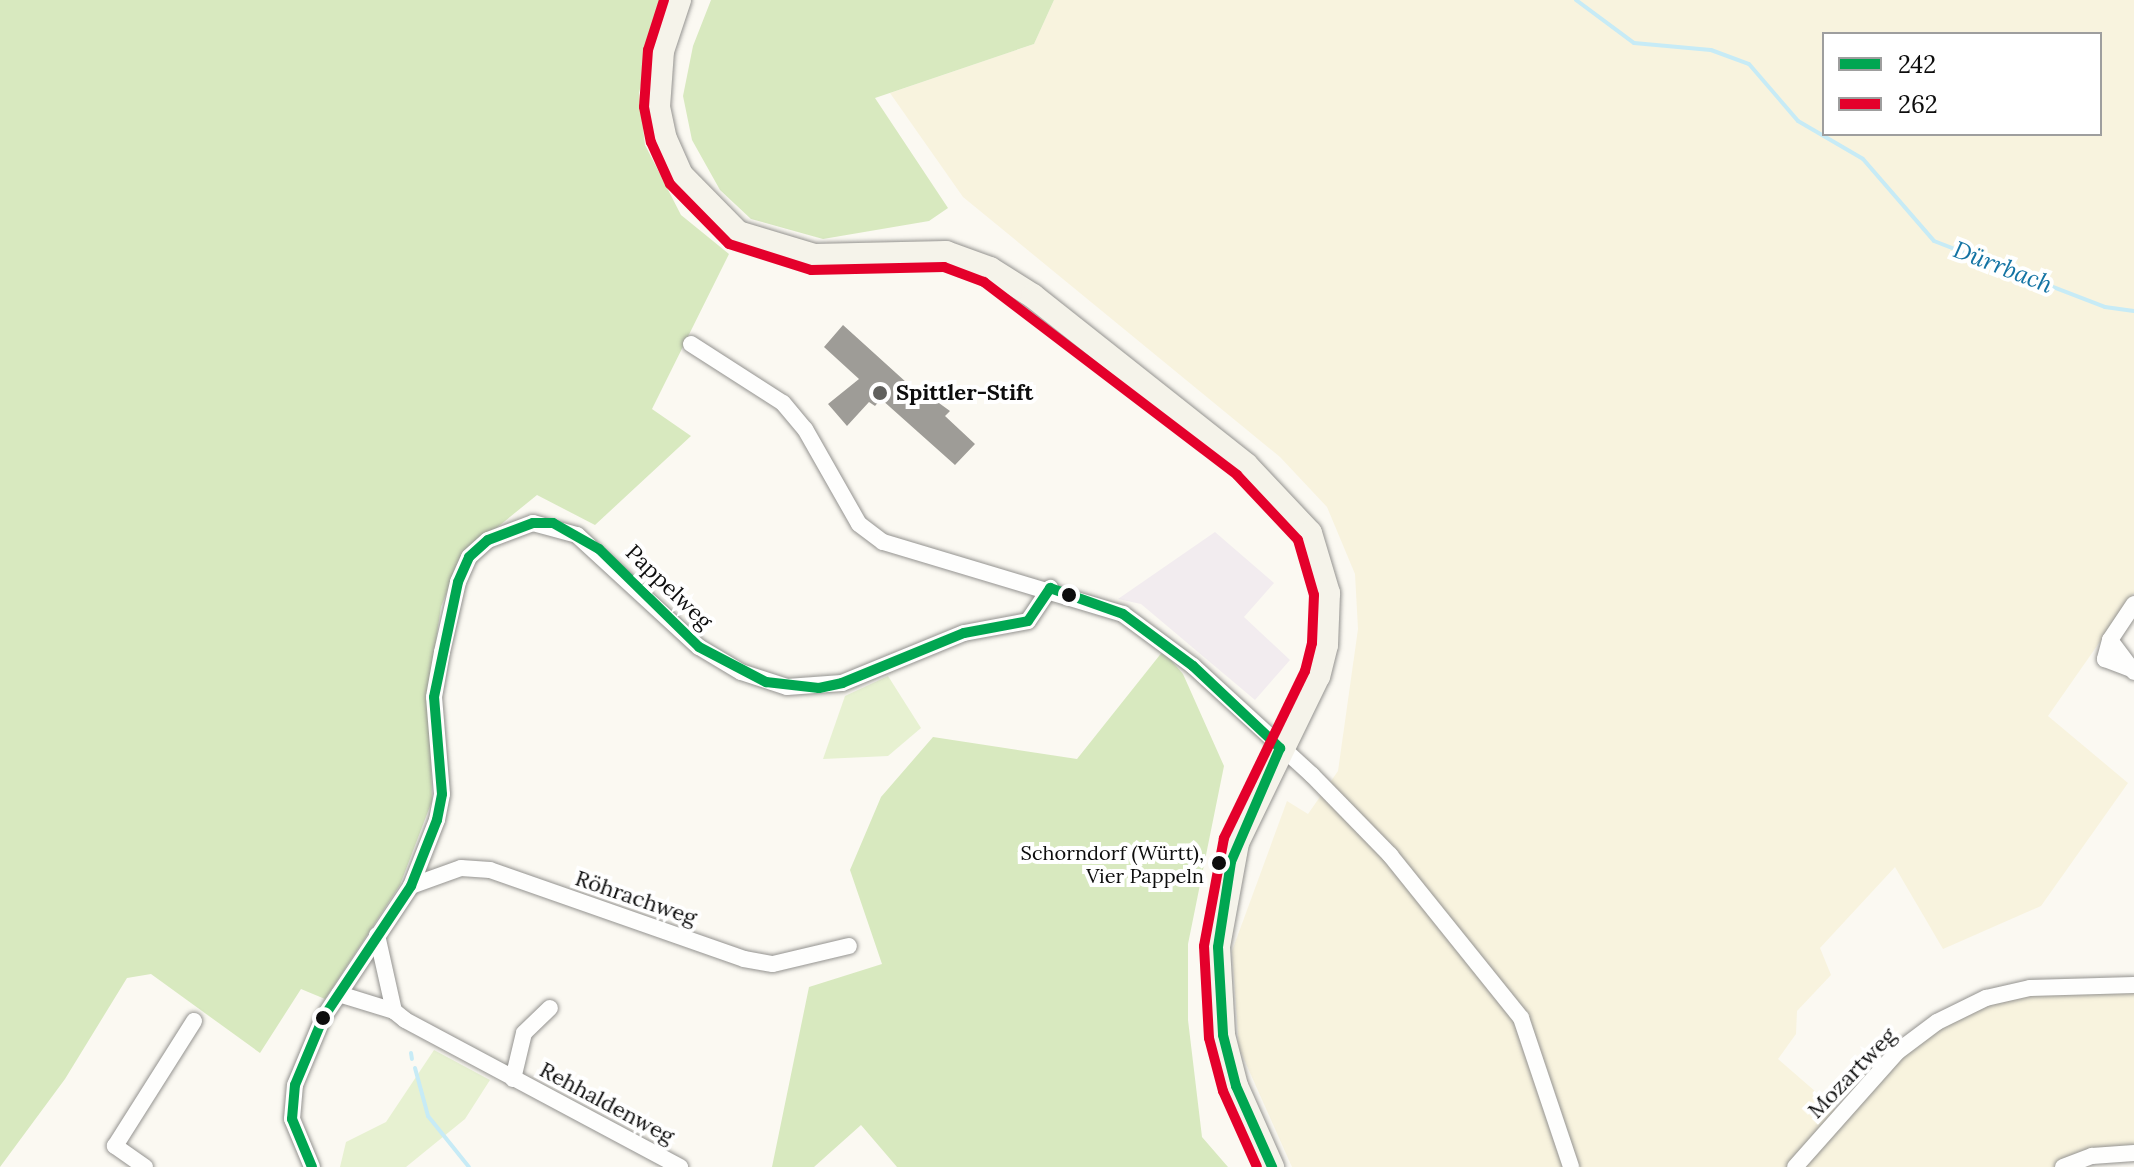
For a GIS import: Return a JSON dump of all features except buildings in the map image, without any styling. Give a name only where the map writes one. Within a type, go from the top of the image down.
[{"type":"main road","points":[[679,0],[662,51],[658,107],[665,139],[696,195],[738,233],[814,256],[946,253],[990,269],[1033,296],[1277,491],[1310,533],[1329,617],[1318,676],[1280,748],[1231,862],[1218,947],[1229,1061],[1272,1167]]},
{"type":"street","points":[[691,344],[783,403],[805,429],[859,524],[883,542],[1050,588],[1123,614],[1193,666],[1390,855],[1509,1000],[1521,1018],[1571,1167]]},
{"type":"street","name":"Pappelweg","points":[[312,1167],[292,1119],[295,1085],[339,994],[411,886],[442,794],[434,697],[458,582],[469,557],[510,528],[553,523],[577,535],[699,647],[741,672],[787,687],[842,683],[964,633],[1028,621],[1050,588]]},
{"type":"street","points":[[2132,670],[2110,640],[2134,604]]},
{"type":"street","name":"Röhrachweg","points":[[411,886],[461,868],[490,870],[744,959],[773,964],[849,946]]},
{"type":"street","points":[[377,935],[394,1011]]},
{"type":"street","name":"Mozartweg","points":[[1795,1167],[1897,1052],[1937,1022],[1986,998],[2030,988],[2134,985]]},
{"type":"street","name":"Rehhaldenweg","points":[[339,994],[394,1011],[513,1079],[680,1167]]},
{"type":"street","name":"Rehhaldenweg","points":[[513,1079],[524,1033],[550,1008]]},
{"type":"street","points":[[145,1167],[115,1146],[194,1021]]},
{"type":"street","points":[[2063,1167],[2092,1156],[2134,1153]]},
{"type":"shaded area","points":[[1054,0],[2134,0],[2134,593],[2048,716],[2128,783],[2041,906],[1943,949],[1895,867],[1820,948],[1831,975],[1797,1011],[1796,1034],[1778,1059],[1839,1112],[1789,1167],[1292,1167],[1239,1048],[1232,951],[1287,801],[1308,814],[1338,771],[1358,629],[1355,574],[1327,507],[1280,457],[963,197],[890,93],[1034,44]]},
{"type":"shaded area","points":[[1215,532],[1274,583],[1244,617],[1290,660],[1255,700],[1141,604],[1118,599]]},
{"type":"shaded area","points":[[2134,985],[2134,1153],[2063,1167],[1795,1167],[1897,1052],[1986,998]]},
{"type":"green space","points":[[0,0],[662,0],[639,93],[645,145],[681,215],[729,254],[652,409],[691,436],[595,525],[537,495],[473,547],[454,574],[441,607],[429,687],[432,801],[400,885],[325,999],[301,989],[260,1053],[151,974],[127,978],[65,1079],[0,1167]]},
{"type":"green space","points":[[711,0],[1054,0],[1034,44],[875,98],[948,208],[929,221],[823,239],[751,219],[720,190],[692,140],[683,96],[693,46]]},
{"type":"green space","points":[[1163,651],[1183,674],[1224,766],[1188,944],[1188,1020],[1202,1137],[1228,1167],[897,1167],[861,1125],[814,1167],[772,1167],[809,987],[882,964],[850,870],[881,797],[933,737],[1077,759]]},
{"type":"green space","points":[[888,676],[921,728],[888,756],[823,759],[845,696]]},
{"type":"green space","points":[[434,1050],[490,1080],[465,1119],[406,1167],[340,1167],[346,1142],[386,1122]]},
{"type":"waterway","name":"Dürrbach","points":[[1576,0],[1634,43],[1711,50],[1749,64],[1798,121],[1822,135]]},
{"type":"waterway","name":"Dürrbach","points":[[1824,136],[1863,159],[1934,241],[2105,307],[2134,311]]},
{"type":"waterway","points":[[411,1053],[412,1059]]},
{"type":"waterway","points":[[415,1068],[428,1116],[469,1167]]},
{"type":"transit line","name":"262","points":[[664,0],[648,50],[644,107],[651,142],[670,184],[729,244],[811,270],[944,267],[984,282],[1237,475],[1298,540],[1314,595],[1312,643],[1305,671],[1224,838],[1204,946],[1209,1038],[1223,1091],[1257,1167]]},
{"type":"transit line","name":"242","points":[[312,1167],[292,1119],[295,1085],[323,1018],[411,886],[437,820],[442,794],[434,697],[458,582],[469,557],[488,540],[533,523],[553,523],[599,549],[699,647],[766,682],[819,688],[842,683],[964,633],[1028,621],[1050,588],[1123,614],[1193,666],[1280,748],[1231,862],[1218,947],[1223,1035],[1236,1086],[1272,1167]]},
{"type":"place","name":"Spittler-Stift","points":[[880,393]]},
{"type":"place","name":"Schorndorf (Württ), Vier Pappeln","points":[[1219,863]]}]
